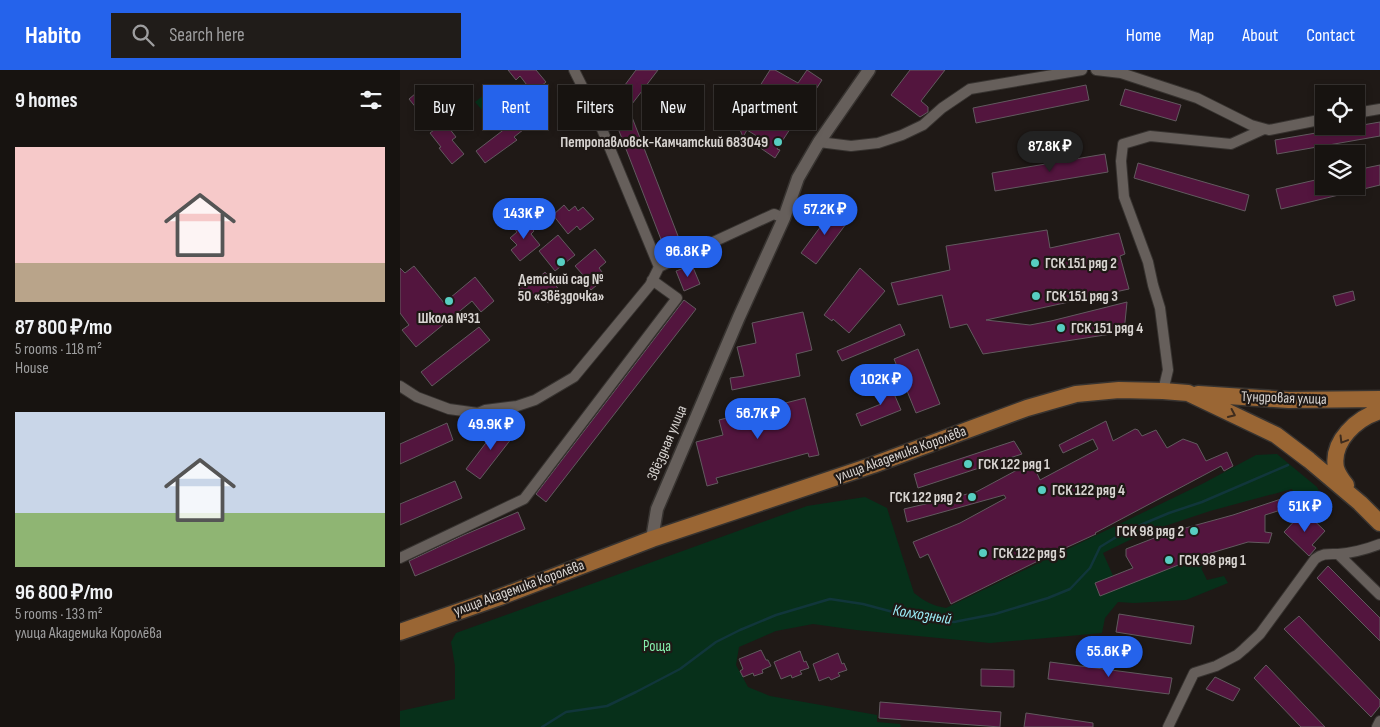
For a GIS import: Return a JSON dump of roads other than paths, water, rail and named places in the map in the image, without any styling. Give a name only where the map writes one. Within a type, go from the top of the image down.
[{"type":"main road","name":"улица Академика Королёва","points":[[400,632],[500,597],[652,539],[873,465],[1027,408],[1076,394],[1119,390],[1188,393],[1276,435],[1360,503],[1380,523]]},
{"type":"main road","name":"Тундровая улица","points":[[1188,393],[1289,400],[1380,399]]},
{"type":"main road","points":[[1360,503],[1339,476],[1336,469],[1336,456],[1341,441],[1353,426],[1380,411]]},
{"type":"street","points":[[574,70],[594,110],[659,267]]},
{"type":"street","name":"Звёздная улица","points":[[652,539],[657,509],[739,317],[784,218],[798,178],[819,142],[869,70]]},
{"type":"street","points":[[819,142],[852,146],[878,143],[923,125],[942,108],[970,89],[1082,70]]},
{"type":"street","points":[[1096,70],[1122,73],[1197,98],[1250,125],[1268,130],[1315,121]]},
{"type":"street","points":[[1365,112],[1380,109]]},
{"type":"street","points":[[1163,391],[1168,370],[1160,308],[1148,262],[1124,197],[1121,161],[1122,144],[1150,136],[1231,144],[1264,128]]},
{"type":"street","points":[[400,386],[418,398],[449,409],[478,413],[485,410],[517,406],[535,400],[574,377],[650,285],[659,267],[774,214],[784,218]]},
{"type":"street","points":[[400,558],[524,498],[677,298],[652,280]]},
{"type":"street","points":[[1168,727],[1194,673],[1230,659],[1260,634],[1315,559],[1328,553],[1338,554],[1380,544]]},
{"type":"street","points":[[1338,554],[1380,594]]},
{"type":"street","points":[[1377,727],[1380,721]]},
{"type":"waterway","name":"Колхозный","points":[[542,727],[566,712],[607,706],[636,692],[680,669],[716,642],[740,630],[776,615],[830,599],[863,604],[908,616],[954,622],[995,614],[1048,598],[1070,589],[1090,568],[1100,547],[1126,531],[1202,502],[1288,465]]},
{"type":"place","name":"Петропавловск-Камчатский 683049","points":[[778,142]]},
{"type":"place","name":"Детский сад № 50 «Звёздочка»","points":[[561,262]]},
{"type":"place","name":"ГСК 151 ряд 2","points":[[1035,263]]},
{"type":"place","name":"ГСК 151 ряд 3","points":[[1036,296]]},
{"type":"place","name":"Школа №31","points":[[449,301]]},
{"type":"place","name":"ГСК 151 ряд 4","points":[[1061,328]]},
{"type":"place","name":"ГСК 122 ряд 1","points":[[968,464]]},
{"type":"place","name":"ГСК 122 ряд 4","points":[[1042,490]]},
{"type":"place","name":"ГСК 122 ряд 2","points":[[972,497]]},
{"type":"place","name":"ГСК 98 ряд 2","points":[[1194,531]]},
{"type":"place","name":"ГСК 122 ряд 5","points":[[983,553]]},
{"type":"place","name":"ГСК 98 ряд 1","points":[[1169,560]]},
{"type":"park label","name":"Роща","points":[[657,646]]}]
